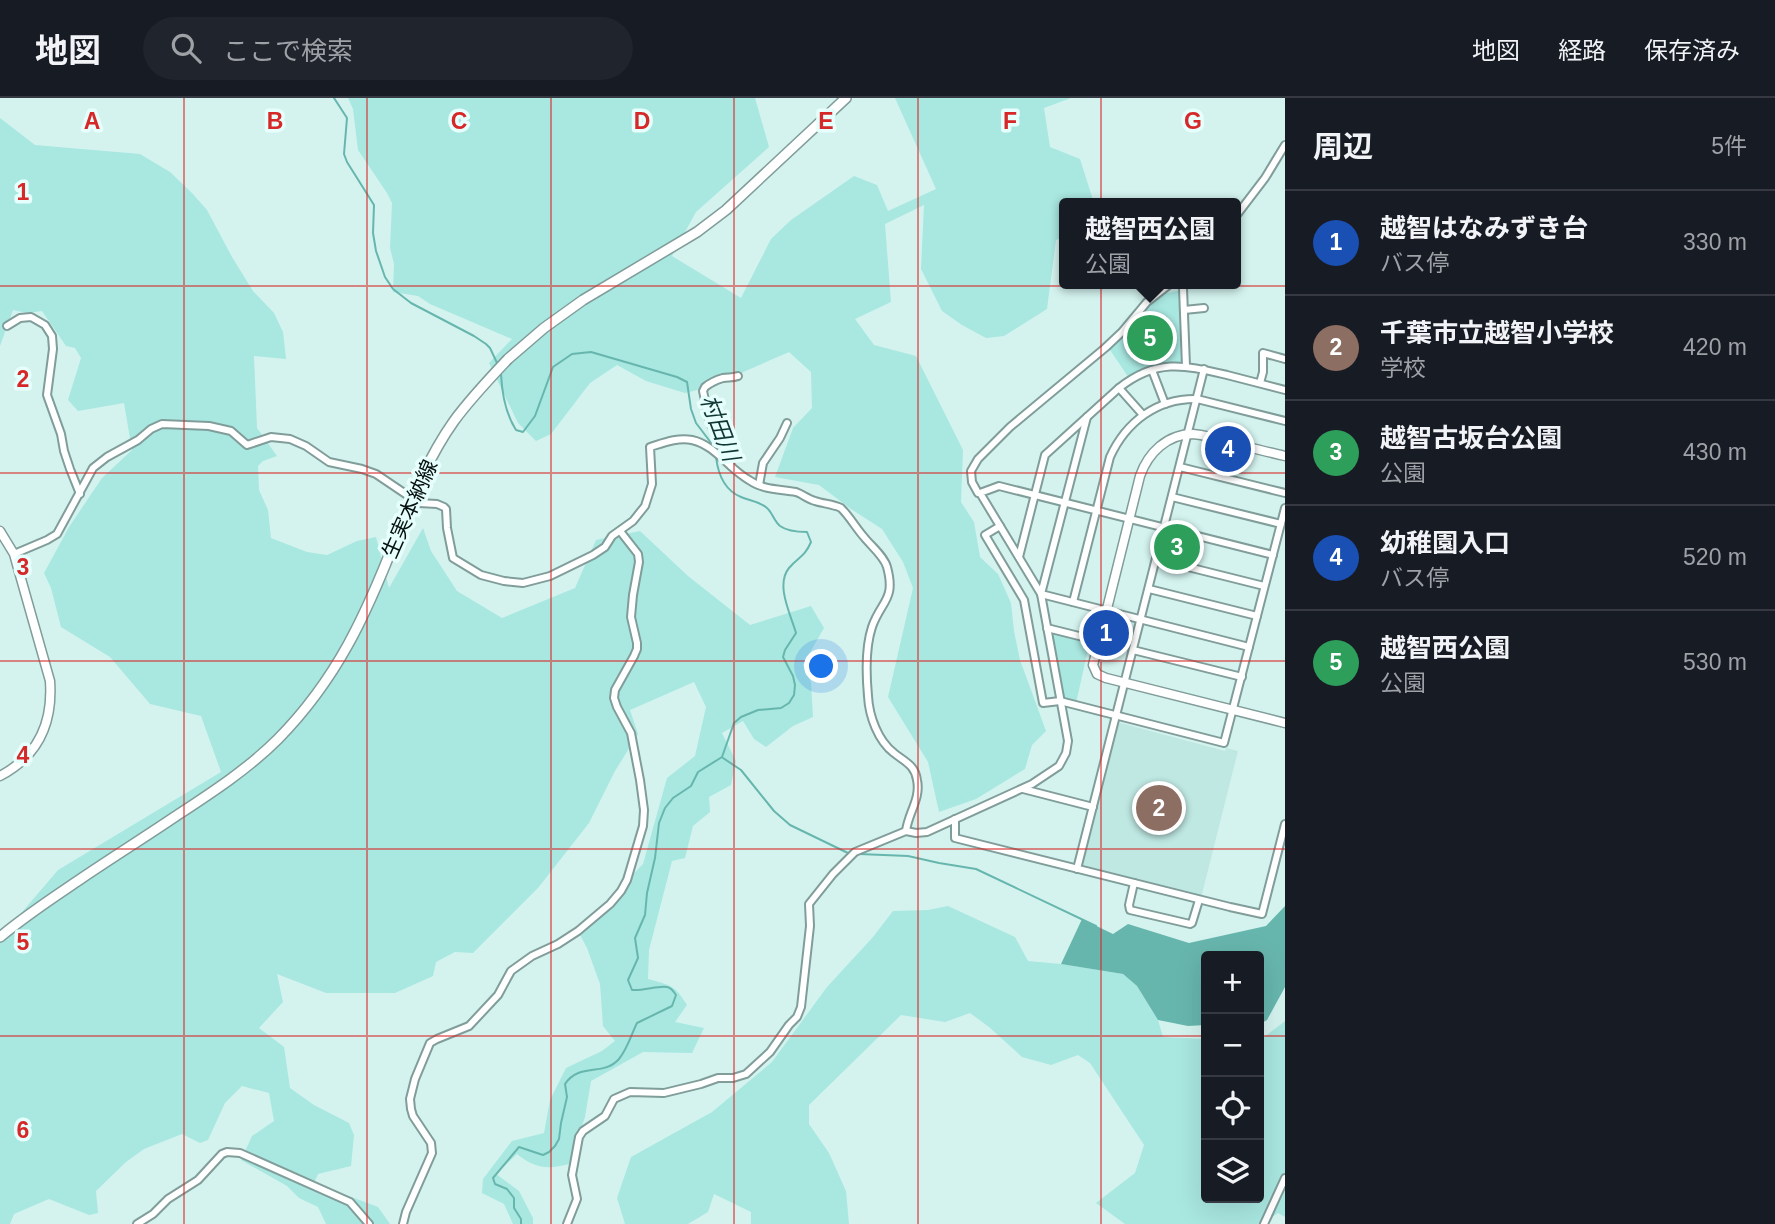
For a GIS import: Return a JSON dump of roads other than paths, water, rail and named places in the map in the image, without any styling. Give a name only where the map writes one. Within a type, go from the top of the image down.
[{"type":"main road","name":"生実本納線","points":[[0,937],[50,900],[203,799],[277,740],[308,705],[343,656],[368,608],[414,493],[441,442],[471,400],[508,359],[544,328],[583,300],[689,237],[726,210],[846,98]]},
{"type":"street","points":[[1241,209],[1285,145]]},
{"type":"street","points":[[567,1224],[577,1199],[572,1175],[579,1137],[583,1131],[606,1116],[614,1099],[629,1092],[664,1093],[718,1078],[739,1077],[755,1067],[770,1052],[797,1017],[801,1007],[810,926],[809,904],[852,854],[906,831],[927,832],[1023,789],[1059,766],[1066,753],[1068,741],[1041,594],[981,493],[978,494],[972,482],[971,471],[978,459],[1010,428],[1105,348],[1147,302],[1164,289]]},
{"type":"street","points":[[1183,289],[1186,366]]},
{"type":"street","points":[[1184,310],[1204,308]]},
{"type":"street","points":[[7,326],[20,318],[31,317],[45,325],[52,336],[47,395],[80,494]]},
{"type":"street","points":[[1260,383],[1263,353],[1285,359]]},
{"type":"street","points":[[1019,557],[1045,455],[1132,379],[1152,370],[1186,366],[1285,390]]},
{"type":"street","points":[[1077,869],[1204,369]]},
{"type":"street","points":[[1152,370],[1165,404]]},
{"type":"street","points":[[729,465],[724,443],[711,425],[704,391],[705,387],[712,383],[738,376]]},
{"type":"street","points":[[1119,388],[1143,415]]},
{"type":"street","points":[[1073,602],[1110,457],[1128,428],[1143,415],[1165,404],[1188,399],[1285,421]]},
{"type":"street","points":[[1041,594],[1087,417]]},
{"type":"street","points":[[759,485],[763,463],[787,423]]},
{"type":"street","points":[[14,554],[57,534],[93,468],[107,457],[162,424],[209,426],[231,431],[247,445],[271,438],[296,441],[329,462],[362,468],[376,474],[419,503],[444,507],[453,558],[481,575],[523,583],[550,576],[593,555],[605,547],[612,536],[633,521],[645,506],[652,484],[650,447],[673,440],[688,439],[699,442],[748,480],[841,508],[887,564],[889,597],[873,625],[870,637],[867,695],[875,726],[886,745],[915,771],[918,783],[917,801],[907,822],[906,831]]},
{"type":"street","points":[[1285,456],[1202,435],[1176,437],[1157,448],[1140,476],[1094,660],[1094,670],[1101,676],[1285,723]]},
{"type":"street","points":[[1180,467],[1285,493]]},
{"type":"street","points":[[981,493],[999,486],[1273,555]]},
{"type":"street","points":[[1172,497],[1281,524]]},
{"type":"street","points":[[1000,526],[985,535],[1024,600],[1043,703],[1059,701],[1224,743],[1285,508]]},
{"type":"street","points":[[0,531],[14,554],[50,681],[51,699],[45,728],[39,741],[20,763],[0,776]]},
{"type":"street","points":[[403,1224],[432,1153],[431,1143],[411,1109],[410,1099],[430,1043],[468,1026],[499,995],[511,971],[532,956],[578,931],[610,904],[627,880],[643,826],[643,803],[631,733],[614,698],[615,690],[637,649],[631,617],[639,562],[638,554],[620,531]]},
{"type":"street","points":[[1156,559],[1265,586]]},
{"type":"street","points":[[1149,589],[1257,616]]},
{"type":"street","points":[[1041,594],[1249,647]]},
{"type":"street","points":[[1047,628],[1099,641]]},
{"type":"street","points":[[1133,650],[1242,677]]},
{"type":"street","points":[[1023,789],[1093,807]]},
{"type":"street","points":[[955,819],[955,838],[1262,914],[1285,824]]},
{"type":"street","points":[[1134,883],[1130,910],[1191,924],[1199,900]]},
{"type":"street","points":[[138,1224],[153,1214],[167,1199],[198,1180],[215,1160],[227,1152],[240,1153],[350,1202],[369,1224]]},
{"type":"street","points":[[1264,1224],[1285,1178]]},
{"type":"waterway","name":"村田川","points":[[334,98],[347,118],[344,154],[374,205],[373,233],[385,277],[393,289],[411,303],[486,344],[498,365]]},
{"type":"waterway","name":"村田川","points":[[501,374],[509,417],[516,430],[523,432],[535,416],[553,367],[572,354],[591,352],[677,377],[687,382],[696,423],[715,448]]},
{"type":"waterway","name":"村田川","points":[[521,1224],[514,1208],[514,1198],[507,1189],[495,1184],[493,1178],[519,1147],[543,1155],[549,1152],[559,1139],[567,1097],[565,1084],[578,1073],[613,1064],[625,1050],[637,1023],[672,1006],[676,995],[669,987],[632,990],[628,980],[638,958],[635,938],[645,915],[659,823],[665,808],[673,798],[691,786],[698,772],[722,757],[734,723],[758,710],[781,708],[789,703],[794,695],[793,676],[783,657],[796,633],[785,600],[783,583],[789,568],[804,554],[811,542],[807,532],[783,528],[764,506],[730,490],[720,475],[716,457]]},
{"type":"waterway","points":[[723,758],[741,770],[774,811],[790,825],[850,854]]},
{"type":"waterway","points":[[859,854],[908,856],[976,869],[1096,927]]},
{"type":"place","name":"越智西公園","points":[[1150,338]]},
{"type":"place","name":"幼稚園入口","points":[[1228,449]]},
{"type":"place","name":"越智古坂台公園","points":[[1177,547]]},
{"type":"place","name":"越智はなみずき台","points":[[1106,633]]},
{"type":"place","name":"千葉市立越智小学校","points":[[1159,808]]}]
